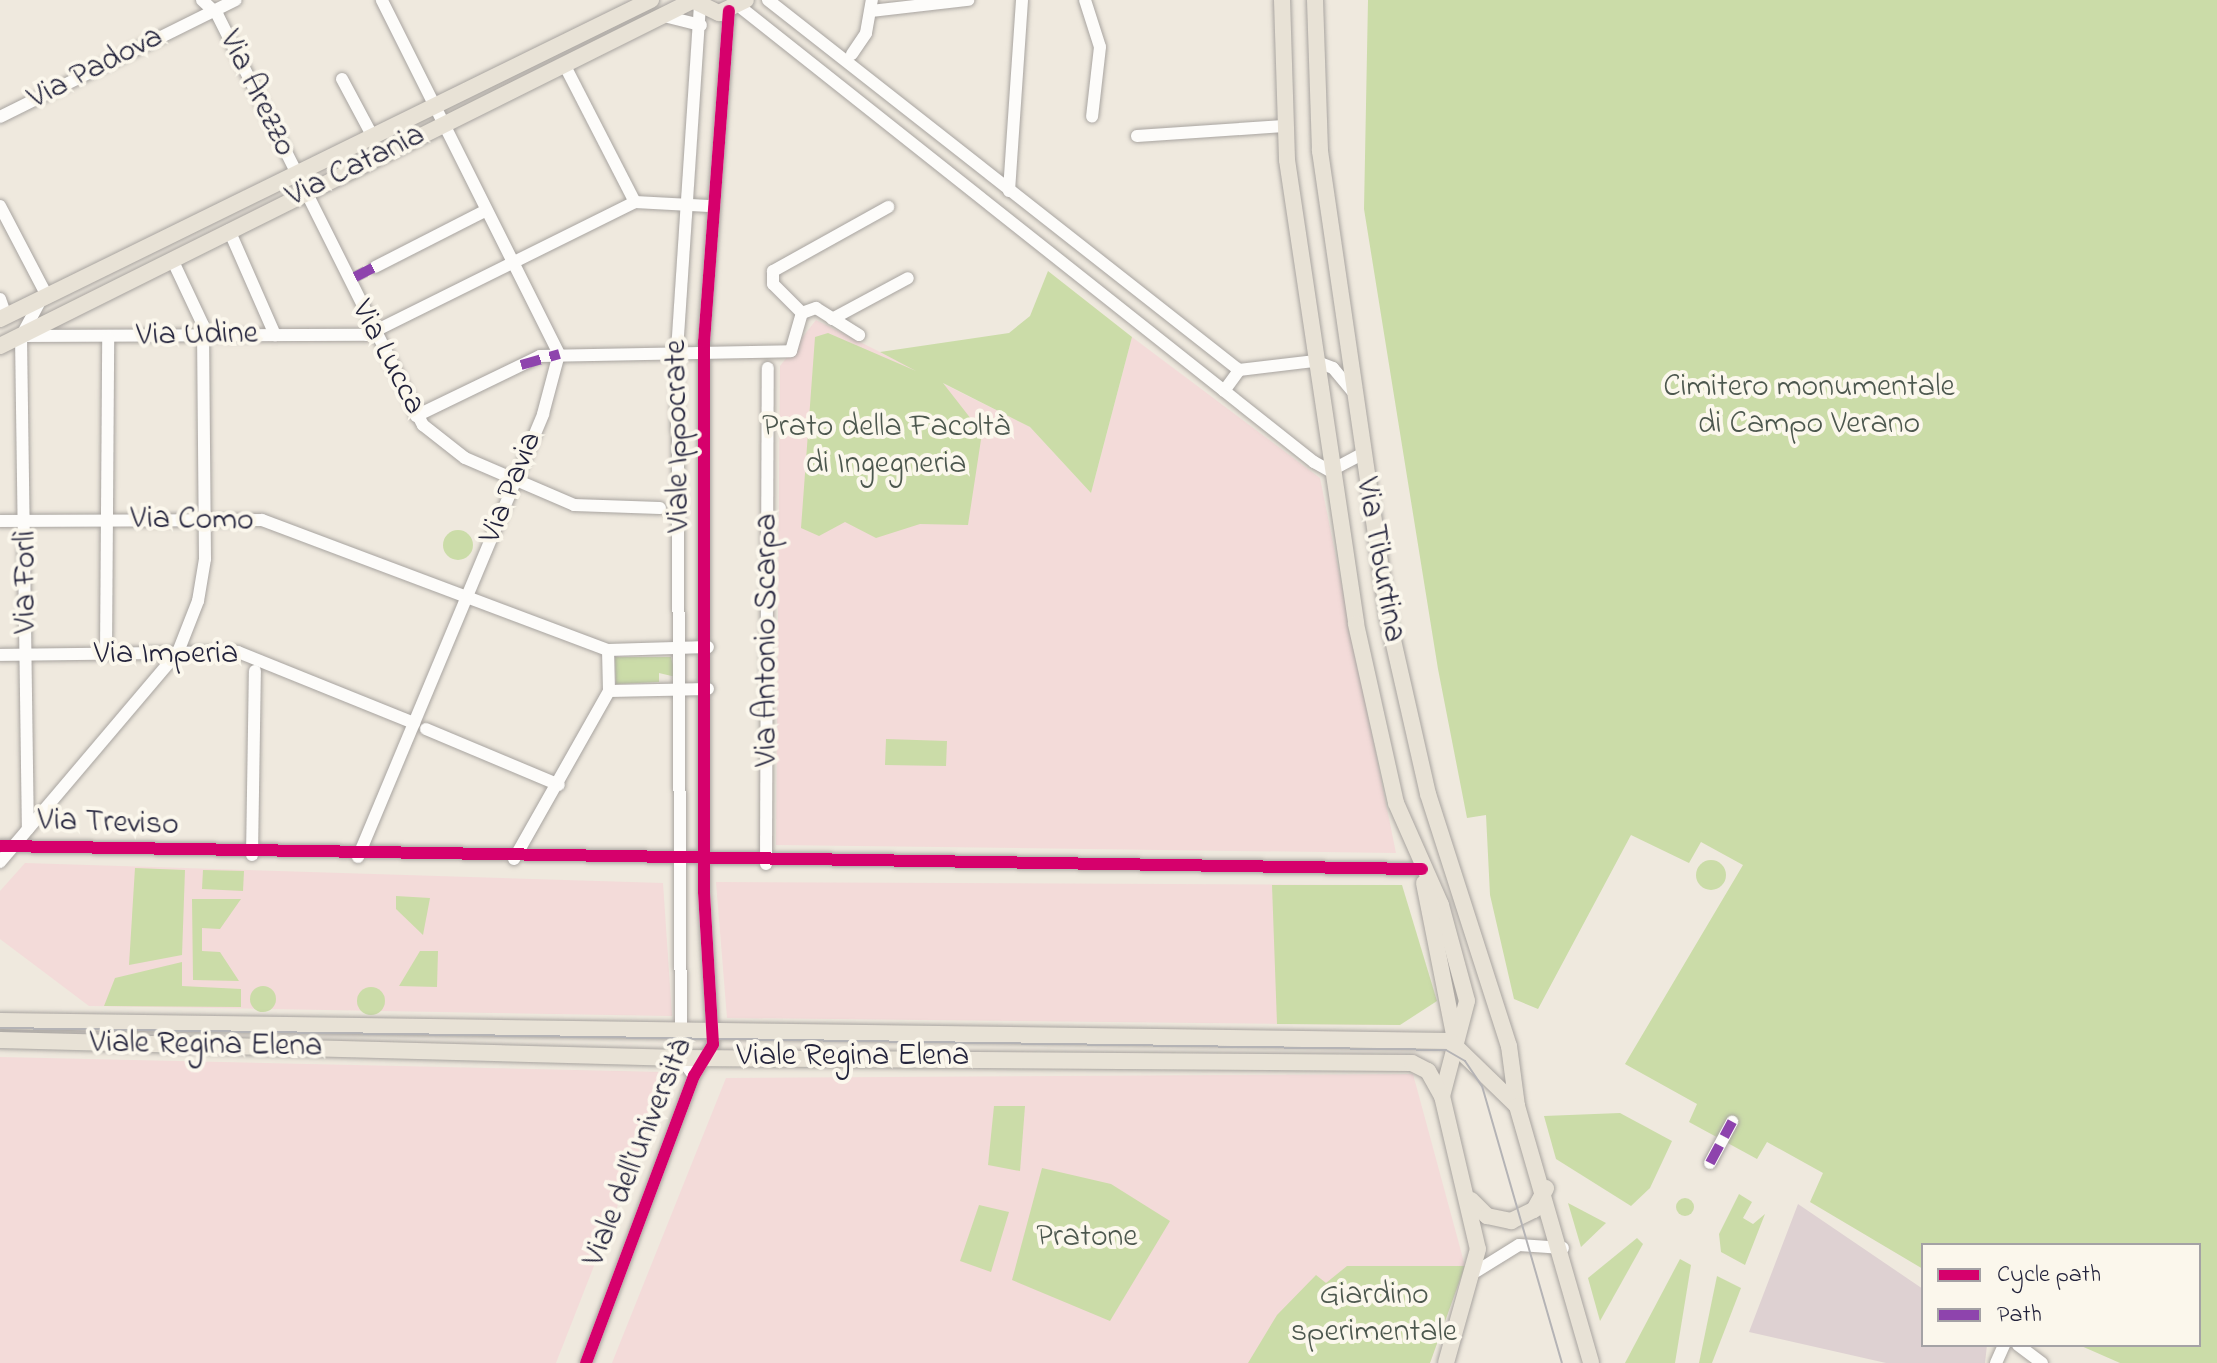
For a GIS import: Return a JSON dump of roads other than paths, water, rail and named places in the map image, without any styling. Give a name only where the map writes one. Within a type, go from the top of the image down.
[{"type":"main road","name":"Via Catania","points":[[3,318],[651,0]]},
{"type":"main road","name":"Via Tiburtina","points":[[1282,0],[1284,126],[1330,471],[1369,691],[1422,869],[1447,922],[1466,993],[1468,1016],[1455,1043],[1442,1096]]},
{"type":"main road","name":"Via Tiburtina","points":[[1315,0],[1319,135],[1362,454],[1409,718],[1509,1046],[1517,1106]]},
{"type":"main road","name":"Via Catania","points":[[0,346],[303,193],[695,2]]},
{"type":"main road","points":[[695,2],[738,6]]},
{"type":"main road","name":"Viale Regina Elena","points":[[0,1021],[714,1033],[1404,1038],[1455,1043]]},
{"type":"main road","name":"Viale Regina Elena","points":[[0,1040],[681,1058],[1419,1065],[1442,1096]]},
{"type":"main road","points":[[1455,1043],[1517,1106],[1546,1188],[1591,1363]]},
{"type":"main road","points":[[1442,1096],[1471,1200],[1477,1271],[1446,1363]]},
{"type":"main road","points":[[1471,1200],[1487,1216],[1511,1221],[1534,1210],[1546,1188]]},
{"type":"street","name":"Via Arezzo","points":[[202,0],[214,10],[303,193]]},
{"type":"street","name":"Via Padova","points":[[0,117],[236,0]]},
{"type":"street","points":[[382,0],[559,354]]},
{"type":"street","points":[[852,54],[871,6],[968,0]]},
{"type":"street","points":[[1009,191],[1022,0]]},
{"type":"street","points":[[1085,0],[1100,47],[1092,117]]},
{"type":"street","points":[[771,1],[1239,370],[1315,361],[1333,368],[1354,393]]},
{"type":"street","name":"Viale Ippocrate","points":[[678,894],[682,648],[677,351],[684,205],[701,25],[695,2]]},
{"type":"street","points":[[738,6],[1224,391],[1330,471],[1362,454]]},
{"type":"street","name":"Viale Ippocrate","points":[[705,862],[708,647],[704,351],[709,206],[738,6]]},
{"type":"street","points":[[661,16],[701,25]]},
{"type":"street","points":[[564,64],[635,202]]},
{"type":"street","points":[[845,91],[860,73]]},
{"type":"street","points":[[342,79],[373,137]]},
{"type":"street","points":[[1137,136],[1284,126]]},
{"type":"street","name":"Via Lucca","points":[[303,193],[416,416],[458,454],[574,505],[660,508]]},
{"type":"street","points":[[373,334],[635,202],[709,206]]},
{"type":"street","points":[[0,206],[46,296],[21,336]]},
{"type":"street","points":[[802,313],[771,274],[888,207]]},
{"type":"street","points":[[375,267],[485,211]]},
{"type":"street","points":[[1040,245],[1055,227]]},
{"type":"street","points":[[229,230],[275,335]]},
{"type":"street","points":[[0,862],[6,846],[28,829],[178,652],[201,590],[205,518],[204,337],[172,259]]},
{"type":"street","points":[[832,319],[908,278]]},
{"type":"street","points":[[0,299],[3,318]]},
{"type":"street","points":[[802,313],[816,308],[859,335]]},
{"type":"street","points":[[416,416],[521,365],[559,354],[791,351],[802,313]]},
{"type":"street","name":"Via Udine","points":[[21,336],[373,334]]},
{"type":"street","name":"Via Forlì","points":[[21,336],[27,521],[28,829]]},
{"type":"street","points":[[106,654],[108,337]]},
{"type":"street","name":"Via Pavia","points":[[358,857],[515,480],[559,354]]},
{"type":"street","name":"Via Antonio Scarpa","points":[[766,864],[768,368]]},
{"type":"street","points":[[1224,391],[1239,370]]},
{"type":"street","name":"Via Como","points":[[0,521],[205,518],[269,522],[465,601],[608,650]]},
{"type":"street","points":[[514,859],[559,785],[609,691],[608,650],[708,647]]},
{"type":"street","name":"Via Imperia","points":[[0,655],[247,653],[414,723]]},
{"type":"street","points":[[252,855],[255,671]]},
{"type":"street","points":[[609,691],[708,689]]},
{"type":"street","points":[[426,729],[559,785]]},
{"type":"street","name":"Via Treviso","points":[[6,846],[252,855],[766,864],[1422,869]]},
{"type":"street","name":"Viale dell'Università","points":[[586,1363],[694,1076],[711,1057],[714,1033],[705,862]]},
{"type":"street","name":"Viale dell'Università","points":[[678,894],[684,1032],[681,1058],[694,1076]]},
{"type":"street","points":[[1710,1163],[1732,1122]]},
{"type":"street","points":[[1477,1271],[1519,1245],[1563,1248]]},
{"type":"street","points":[[2021,1347],[2042,1363]]},
{"type":"tunnel","points":[[355,277],[375,267]]},
{"type":"tram line","points":[[0,1028],[1446,1050],[1465,1061],[1482,1086],[1562,1363]]},
{"type":"park label","name":"Cimitero monumentale di Campo Verano","points":[[1809,408]]},
{"type":"park label","name":"Prato della Facoltà di Ingegneria","points":[[886,448]]},
{"type":"park label","name":"Pratone","points":[[1087,1238]]},
{"type":"park label","name":"Giardino sperimentale","points":[[1374,1316]]}]
